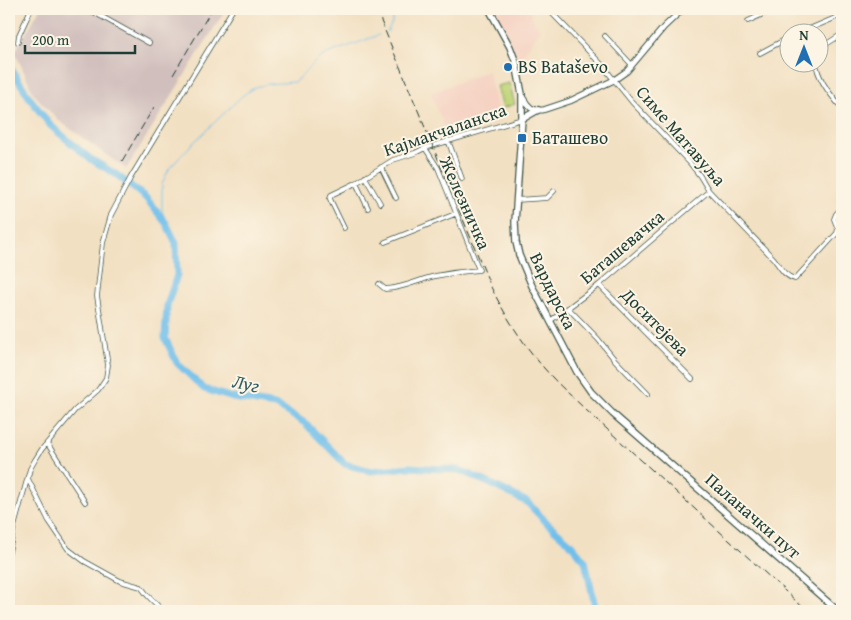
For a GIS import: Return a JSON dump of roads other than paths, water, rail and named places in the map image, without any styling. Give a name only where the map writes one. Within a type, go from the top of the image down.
[{"type":"main road","name":"Вардарска","points":[[489,9],[510,47],[516,63],[523,98],[515,228],[518,252],[527,276],[570,360],[587,387],[605,406],[648,444]]},
{"type":"main road","points":[[522,119],[538,110]]},
{"type":"main road","name":"Паланачки пут","points":[[648,444],[838,611]]},
{"type":"street","points":[[18,42],[19,35],[31,9]]},
{"type":"street","points":[[88,9],[149,44]]},
{"type":"street","points":[[9,552],[30,469],[35,460],[75,410],[98,390],[106,378],[108,371],[97,299],[101,257],[106,231],[114,209],[131,177],[233,9]]},
{"type":"street","name":"Симе Матавуља","points":[[548,9],[602,65],[652,123],[690,163],[709,191],[789,277],[795,279],[838,233],[834,217],[842,208]]},
{"type":"street","points":[[523,98],[529,106],[538,110],[545,110],[570,101],[614,80],[627,71],[683,9]]},
{"type":"street","points":[[748,21],[773,9]]},
{"type":"street","points":[[827,22],[842,16]]},
{"type":"street","points":[[828,43],[842,34]]},
{"type":"street","points":[[604,36],[632,65]]},
{"type":"street","points":[[760,53],[778,43]]},
{"type":"street","points":[[819,72],[842,108]]},
{"type":"street","name":"Кајмакчаланска","points":[[344,228],[330,197],[393,160],[448,140],[522,119]]},
{"type":"street","points":[[448,140],[462,179]]},
{"type":"street","name":"Железничка","points":[[379,284],[385,290],[400,288],[436,276],[479,270],[438,168],[424,148]]},
{"type":"street","points":[[381,167],[396,198]]},
{"type":"street","points":[[365,177],[380,203]]},
{"type":"street","points":[[356,183],[368,208]]},
{"type":"street","points":[[516,200],[547,198],[554,191]]},
{"type":"street","name":"Баташевачка","points":[[550,321],[599,285],[709,191]]},
{"type":"street","points":[[385,242],[455,214]]},
{"type":"street","name":"Доситејева","points":[[599,285],[692,379]]},
{"type":"street","points":[[568,308],[648,394]]},
{"type":"street","points":[[47,443],[85,502]]},
{"type":"street","points":[[28,479],[49,522],[68,549],[120,581],[141,587],[163,611]]},
{"type":"street","points":[[10,481],[10,503],[14,527]]},
{"type":"street","points":[[9,527],[14,527]]},
{"type":"waterway","points":[[387,32],[392,23],[395,9]]},
{"type":"waterway","points":[[165,221],[162,210],[162,184],[169,169],[242,96],[255,87],[294,82],[317,60],[327,54],[379,35]]},
{"type":"waterway","name":"Луг","points":[[9,65],[31,100],[51,126],[89,158],[117,175],[146,198],[166,223],[176,243],[177,275],[167,305],[165,338],[177,363],[204,389],[233,398],[275,405],[305,423],[345,464],[371,471],[409,467],[459,470],[527,502],[570,543],[585,561],[596,611]]},
{"type":"railway","points":[[173,75],[212,9]]},
{"type":"railway","points":[[376,9],[491,287],[526,345],[552,377],[586,410],[807,611]]},
{"type":"railway","points":[[122,161],[154,107]]},
{"type":"place","name":"BS Bataševo","points":[[508,67]]},
{"type":"place","name":"Баташево","points":[[522,138]]}]
